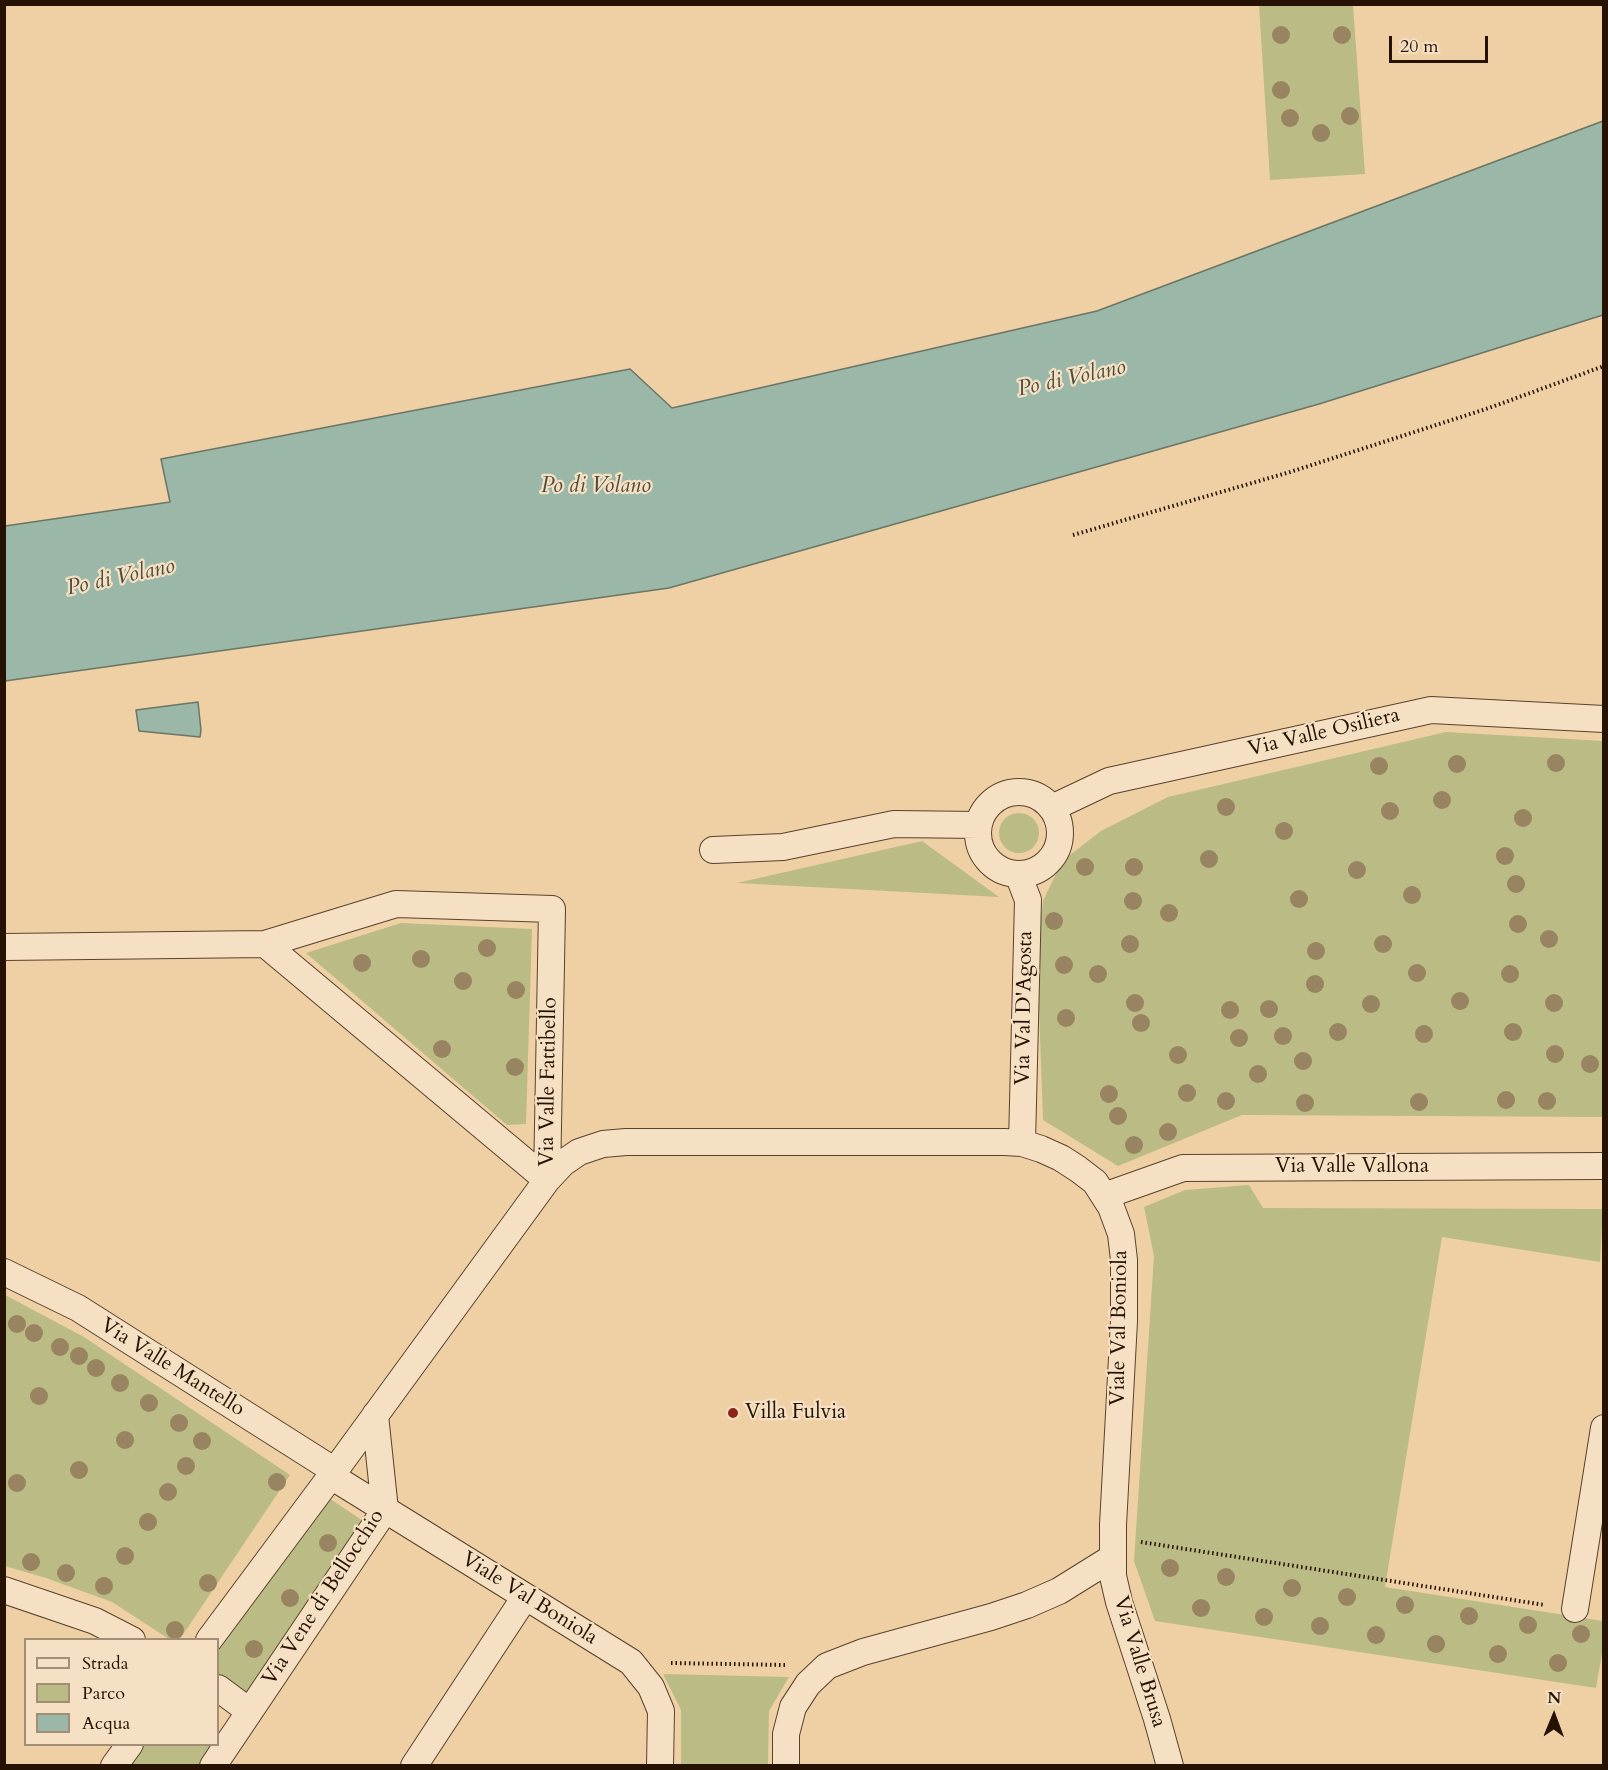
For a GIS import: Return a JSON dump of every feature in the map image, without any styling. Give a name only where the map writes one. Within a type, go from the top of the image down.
[{"type":"street","name":"Via Valle Osiliera","points":[[1052,808],[1108,781],[1431,710],[1604,719]]},
{"type":"street","points":[[1010,793],[1030,793],[1042,799],[1052,808],[1058,819],[1060,833],[1058,845],[1052,857],[1043,866],[1031,872],[1018,874],[1004,871],[992,864],[983,853],[978,840],[978,825],[991,802],[1010,793]]},
{"type":"street","points":[[713,850],[783,847],[894,824],[978,825]]},
{"type":"street","name":"Via Val D'Agosta","points":[[1018,874],[1028,900],[1022,1143]]},
{"type":"street","name":"Via Valle Fattibello","points":[[4,947],[266,944],[396,904],[552,909],[547,1180]]},
{"type":"street","name":"Via Valle Fattibello","points":[[266,944],[547,1180]]},
{"type":"street","name":"Viale Val Boniola","points":[[547,1180],[563,1163],[579,1152],[603,1144],[626,1142],[1022,1143],[1041,1149],[1078,1169],[1095,1182],[1104,1196],[1121,1234],[1125,1260],[1113,1549]]},
{"type":"street","name":"Via Valle Vallona","points":[[1104,1196],[1183,1168],[1604,1166]]},
{"type":"street","points":[[210,1638],[547,1180]]},
{"type":"street","name":"Via Valle Mantello","points":[[4,1272],[78,1308],[333,1474]]},
{"type":"street","name":"Via Vene di Bellocchio","points":[[213,1766],[385,1510],[375,1416]]},
{"type":"street","points":[[1575,1610],[1604,1428]]},
{"type":"street","name":"Viale Val Boniola","points":[[333,1474],[385,1510],[631,1662],[651,1687],[661,1712],[660,1766]]},
{"type":"street","points":[[786,1766],[786,1734],[794,1707],[808,1684],[827,1666],[863,1652],[1028,1605],[1059,1591],[1113,1549]]},
{"type":"street","name":"Via Valle Brusa","points":[[1113,1549],[1113,1576],[1119,1602],[1170,1766]]},
{"type":"street","points":[[4,1590],[95,1621],[128,1638]]},
{"type":"street","points":[[414,1766],[525,1597]]},
{"type":"street","points":[[219,1689],[249,1711]]},
{"type":"street","points":[[114,1766],[129,1746]]},
{"type":"path","points":[[1073,535],[1290,472],[1488,408],[1604,366]]},
{"type":"path","points":[[1113,1549],[1155,1544],[1575,1610]]},
{"type":"path","points":[[631,1662],[827,1666]]},
{"type":"green space","points":[[1259,5],[1353,5],[1365,174],[1270,180]]},
{"type":"green space","points":[[1446,732],[1603,741],[1603,1117],[1242,1115],[1118,1166],[1043,1120],[1037,953],[1043,901],[1062,861],[1101,831],[1168,797]]},
{"type":"green space","points":[[1019,813],[1033,819],[1039,833],[1033,847],[1019,853],[1005,847],[999,833],[1005,819]]},
{"type":"green space","points":[[922,841],[999,897],[737,883]]},
{"type":"green space","points":[[401,923],[532,929],[526,1124],[507,1125],[306,953]]},
{"type":"green space","points":[[1249,1185],[1263,1208],[1603,1209],[1600,1262],[1442,1237],[1385,1587],[1603,1621],[1603,1648],[1596,1688],[1155,1621],[1134,1561],[1154,1256],[1144,1207],[1185,1190]]},
{"type":"green space","points":[[5,1295],[84,1337],[290,1475],[181,1638],[167,1638],[112,1602],[5,1566]]},
{"type":"green space","points":[[329,1498],[363,1521],[249,1695],[219,1676],[219,1643]]},
{"type":"green space","points":[[663,1674],[789,1677],[769,1711],[768,1765],[681,1765],[681,1710]]},
{"type":"green space","points":[[141,1746],[212,1746],[200,1765],[127,1766]]},
{"type":"water","name":"Po di Volano","points":[[1603,121],[1603,315],[1319,404],[669,588],[5,681],[5,526],[170,502],[161,459],[630,369],[672,408],[1097,311]]},
{"type":"water","points":[[198,702],[200,737],[139,731],[136,710]]},
{"type":"place","name":"Villa Fulvia","points":[[733,1413]]}]
